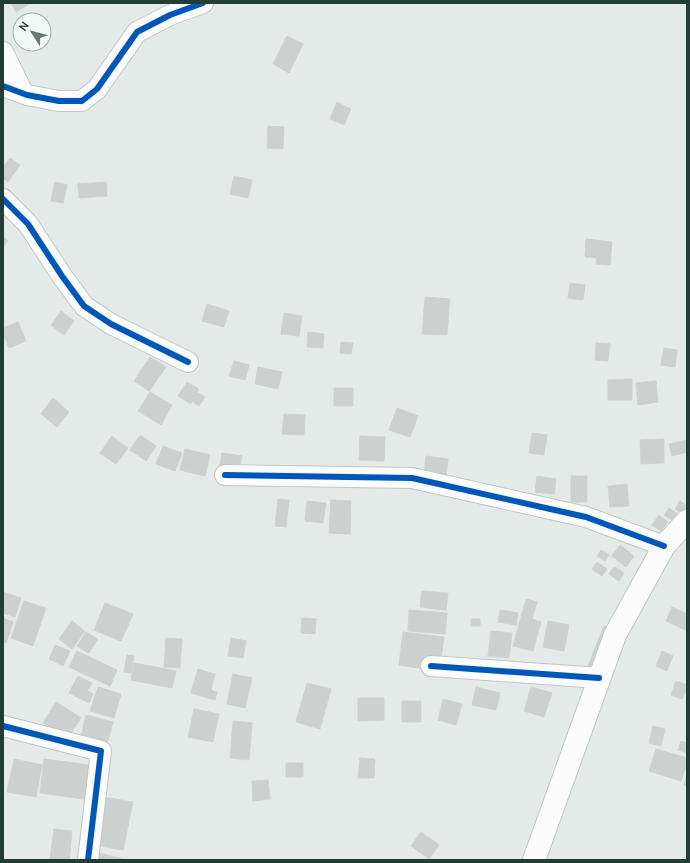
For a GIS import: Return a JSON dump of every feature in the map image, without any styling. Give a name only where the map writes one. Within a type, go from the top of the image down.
[{"type":"main road","points":[[534,860],[615,635],[664,546],[687,521]]},
{"type":"street","points":[[3,86],[23,93],[59,101],[82,101],[97,89],[137,32],[170,15],[204,3]]},
{"type":"street","points":[[3,52],[23,93]]},
{"type":"street","points":[[3,199],[28,224],[62,276],[84,306],[111,324],[188,362]]},
{"type":"street","points":[[225,475],[412,478],[586,517],[664,546]]},
{"type":"street","points":[[431,666],[599,678]]},
{"type":"street","points":[[3,726],[101,751],[88,860]]},
{"type":"building","points":[[11,3],[29,3],[29,4],[16,12]]},
{"type":"building","points":[[287,36],[303,44],[289,73],[273,64]]},
{"type":"building","points":[[337,102],[351,109],[344,125],[330,119]]},
{"type":"building","points":[[268,126],[284,127],[283,149],[267,148]]},
{"type":"building","points":[[10,158],[20,165],[8,182],[3,178],[3,168]]},
{"type":"building","points":[[234,176],[252,180],[248,198],[230,194]]},
{"type":"building","points":[[55,182],[67,185],[63,203],[51,201]]},
{"type":"building","points":[[106,182],[107,196],[79,198],[78,184]]},
{"type":"building","points":[[3,236],[8,241],[3,247]]},
{"type":"building","points":[[586,239],[612,242],[610,265],[596,264],[597,258],[585,257]]},
{"type":"building","points":[[570,283],[585,285],[583,300],[568,298]]},
{"type":"building","points":[[425,297],[450,299],[447,335],[422,334]]},
{"type":"building","points":[[207,304],[229,311],[224,327],[202,321]]},
{"type":"building","points":[[61,311],[74,321],[64,335],[51,325]]},
{"type":"building","points":[[284,313],[302,316],[299,336],[281,334]]},
{"type":"building","points":[[18,322],[26,341],[9,348],[3,328]]},
{"type":"building","points":[[308,332],[324,334],[323,348],[307,347]]},
{"type":"building","points":[[341,342],[353,343],[351,354],[340,353]]},
{"type":"building","points":[[596,343],[610,344],[608,361],[595,360]]},
{"type":"building","points":[[664,348],[677,350],[675,367],[661,365]]},
{"type":"building","points":[[150,357],[166,367],[149,391],[134,381]]},
{"type":"building","points":[[234,361],[249,365],[245,380],[229,376]]},
{"type":"building","points":[[258,367],[282,372],[278,389],[255,384]]},
{"type":"building","points":[[632,379],[632,400],[608,400],[608,380]]},
{"type":"building","points":[[656,381],[658,402],[638,405],[636,383]]},
{"type":"building","points":[[187,382],[199,389],[197,392],[205,397],[199,406],[192,401],[191,404],[178,396]]},
{"type":"building","points":[[334,388],[353,388],[353,406],[334,406]]},
{"type":"building","points":[[150,392],[172,405],[161,425],[138,411]]},
{"type":"building","points":[[53,398],[69,412],[57,427],[41,414]]},
{"type":"building","points":[[397,408],[418,416],[410,437],[389,430]]},
{"type":"building","points":[[284,414],[305,415],[304,435],[282,434]]},
{"type":"building","points":[[532,433],[547,435],[544,455],[529,453]]},
{"type":"building","points":[[140,435],[156,446],[146,461],[130,450]]},
{"type":"building","points":[[112,436],[128,448],[116,464],[100,453]]},
{"type":"building","points":[[360,436],[385,437],[384,461],[359,460]]},
{"type":"building","points":[[664,439],[664,463],[641,464],[640,440]]},
{"type":"building","points":[[687,440],[687,452],[672,456],[669,444]]},
{"type":"building","points":[[163,446],[182,453],[175,471],[156,464]]},
{"type":"building","points":[[185,449],[210,455],[205,476],[180,470]]},
{"type":"building","points":[[222,453],[242,456],[238,479],[218,476]]},
{"type":"building","points":[[426,456],[448,459],[445,486],[423,484]]},
{"type":"building","points":[[537,476],[556,479],[554,494],[535,492]]},
{"type":"building","points":[[571,476],[587,476],[587,502],[571,502]]},
{"type":"building","points":[[627,484],[629,506],[610,507],[608,486]]},
{"type":"building","points":[[278,499],[289,500],[286,527],[275,526]]},
{"type":"building","points":[[331,500],[351,501],[350,534],[329,533]]},
{"type":"building","points":[[307,501],[326,503],[323,523],[305,521]]},
{"type":"building","points":[[680,501],[687,506],[682,514],[675,509]]},
{"type":"building","points":[[669,508],[678,514],[673,521],[664,515]]},
{"type":"building","points":[[659,515],[668,522],[661,531],[652,525]]},
{"type":"building","points":[[620,545],[634,556],[626,567],[612,556]]},
{"type":"building","points":[[601,550],[609,555],[605,561],[597,556]]},
{"type":"building","points":[[597,562],[607,569],[602,576],[592,569]]},
{"type":"building","points":[[614,567],[624,573],[619,581],[609,574]]},
{"type":"building","points":[[422,591],[448,593],[446,610],[420,607]]},
{"type":"building","points":[[3,592],[21,598],[15,617],[3,613]]},
{"type":"building","points":[[526,599],[537,602],[532,619],[541,622],[533,651],[513,646]]},
{"type":"building","points":[[24,601],[46,608],[33,646],[11,638]]},
{"type":"building","points":[[105,603],[133,614],[121,641],[94,630]]},
{"type":"building","points":[[672,607],[687,614],[687,626],[685,630],[666,621]]},
{"type":"building","points":[[409,610],[447,613],[445,634],[408,631]]},
{"type":"building","points":[[500,610],[518,613],[516,625],[498,622]]},
{"type":"building","points":[[3,618],[13,622],[6,643],[3,642]]},
{"type":"building","points":[[302,618],[316,619],[315,634],[301,633]]},
{"type":"building","points":[[471,619],[480,619],[480,626],[471,626]]},
{"type":"building","points":[[72,621],[85,631],[72,649],[59,639]]},
{"type":"building","points":[[548,621],[569,625],[564,651],[543,647]]},
{"type":"building","points":[[604,626],[613,630],[597,670],[588,666]]},
{"type":"building","points":[[491,631],[512,633],[509,658],[488,656]]},
{"type":"building","points":[[86,632],[98,639],[89,653],[77,646]]},
{"type":"building","points":[[403,632],[444,637],[441,659],[427,657],[425,669],[399,665]]},
{"type":"building","points":[[166,638],[182,639],[180,668],[164,667]]},
{"type":"building","points":[[231,638],[246,641],[243,658],[228,656]]},
{"type":"building","points":[[55,645],[70,651],[63,666],[49,659]]},
{"type":"building","points":[[77,651],[117,670],[110,686],[69,667]]},
{"type":"building","points":[[662,651],[673,656],[667,671],[656,666]]},
{"type":"building","points":[[127,655],[134,656],[131,673],[124,672]]},
{"type":"building","points":[[134,663],[176,671],[172,688],[131,680]]},
{"type":"building","points":[[198,669],[215,674],[211,690],[217,692],[215,700],[191,693]]},
{"type":"building","points":[[233,674],[252,678],[245,708],[227,704]]},
{"type":"building","points":[[78,676],[92,683],[87,691],[93,694],[89,703],[69,693]]},
{"type":"building","points":[[676,681],[687,685],[687,689],[682,699],[671,695]]},
{"type":"building","points":[[307,683],[331,689],[320,729],[296,722]]},
{"type":"building","points":[[98,687],[121,694],[114,718],[90,711]]},
{"type":"building","points":[[476,687],[500,693],[496,710],[472,705]]},
{"type":"building","points":[[531,687],[552,693],[544,717],[524,711]]},
{"type":"building","points":[[358,698],[384,698],[384,720],[358,721]]},
{"type":"building","points":[[443,699],[462,704],[456,725],[438,720]]},
{"type":"building","points":[[402,701],[421,701],[421,722],[402,722]]},
{"type":"building","points":[[56,702],[81,718],[68,738],[43,723]]},
{"type":"building","points":[[194,709],[219,714],[213,742],[188,737]]},
{"type":"building","points":[[86,715],[113,722],[106,747],[80,741]]},
{"type":"building","points":[[233,721],[252,723],[249,760],[230,758]]},
{"type":"building","points":[[653,726],[665,729],[661,746],[649,743]]},
{"type":"building","points":[[681,741],[687,743],[687,753],[678,750]]},
{"type":"building","points":[[656,749],[687,758],[687,763],[681,781],[649,771]]},
{"type":"building","points":[[360,758],[375,759],[374,778],[358,778]]},
{"type":"building","points":[[14,759],[42,765],[36,797],[7,792]]},
{"type":"building","points":[[44,759],[89,765],[85,799],[40,793]]},
{"type":"building","points":[[286,763],[303,763],[303,777],[286,777]]},
{"type":"building","points":[[687,775],[687,786],[684,785]]},
{"type":"building","points":[[268,780],[270,799],[253,801],[252,781]]},
{"type":"building","points":[[103,797],[133,802],[123,850],[94,845]]},
{"type":"building","points":[[54,829],[72,831],[69,860],[50,859]]},
{"type":"building","points":[[421,832],[439,845],[429,859],[411,846]]},
{"type":"building","points":[[98,853],[123,859],[123,860],[97,860]]},
{"type":"cycle path","points":[[3,86],[27,95],[59,101],[82,101],[97,89],[137,32],[170,15],[203,3]]},
{"type":"cycle path","points":[[3,199],[28,224],[62,276],[84,306],[111,324],[188,362]]},
{"type":"cycle path","points":[[225,475],[412,478],[586,517],[664,546]]},
{"type":"cycle path","points":[[431,666],[599,678]]},
{"type":"cycle path","points":[[3,726],[101,751],[88,860]]}]
